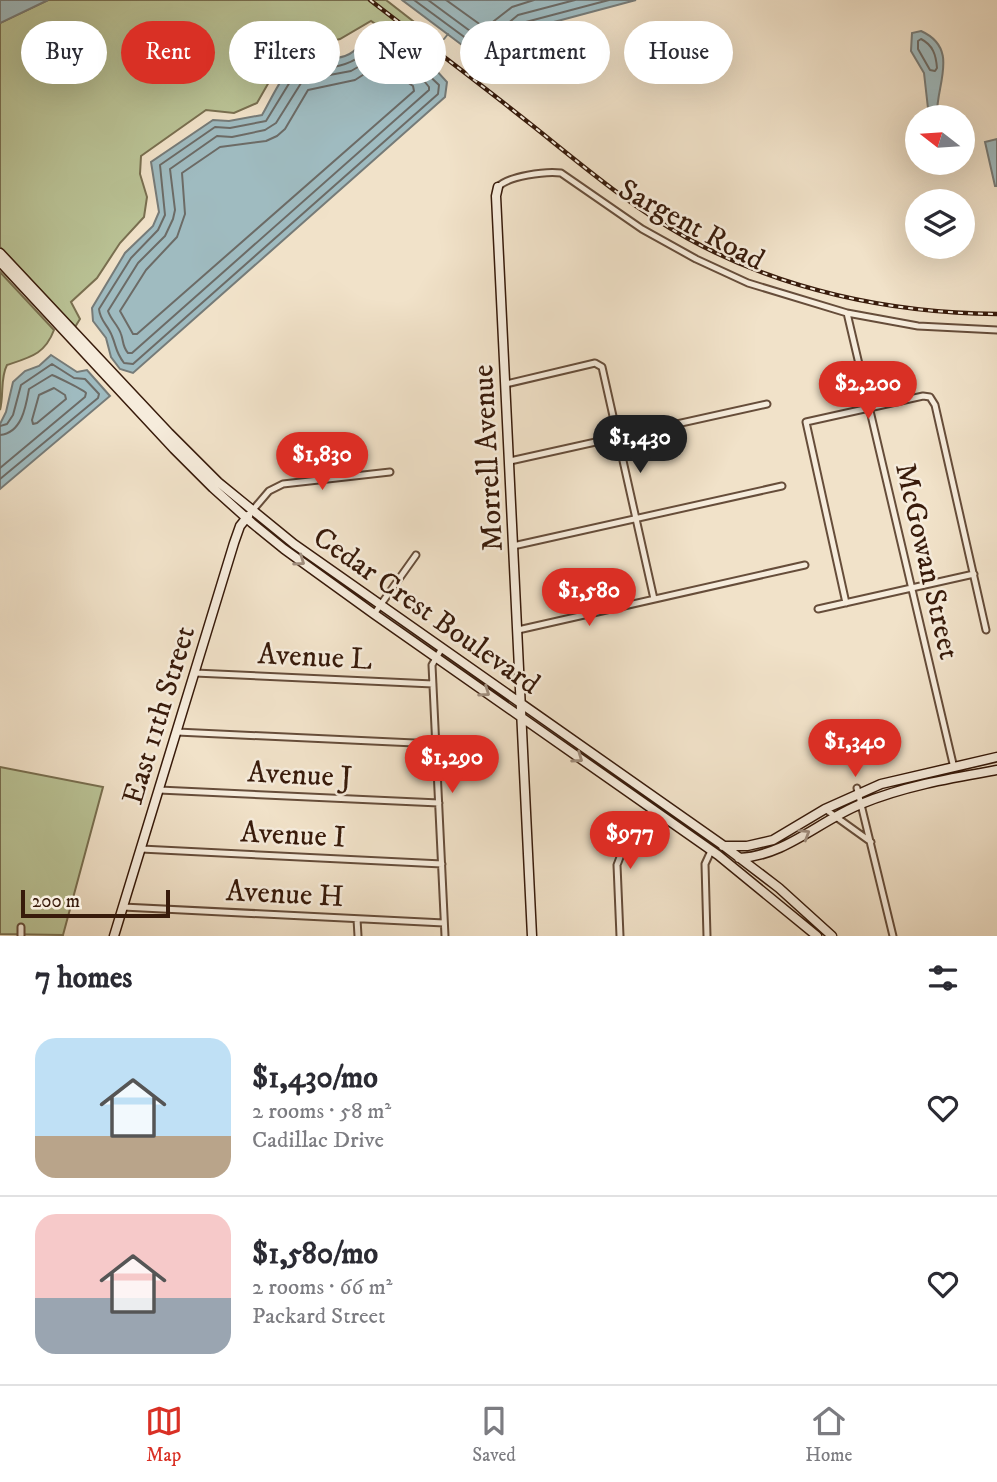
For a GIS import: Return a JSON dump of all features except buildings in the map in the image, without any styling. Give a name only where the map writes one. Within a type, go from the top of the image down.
[{"type":"main road","name":"Morrell Avenue","points":[[498,187],[496,197],[532,936]]},
{"type":"main road","name":"Cedar Crest Boulevard","points":[[0,253],[213,488],[739,858],[765,864],[779,888],[832,936]]},
{"type":"main road","name":"Cedar Crest Boulevard","points":[[0,262],[166,435]]},
{"type":"main road","name":"Cedar Crest Boulevard","points":[[249,515],[284,549],[715,853],[817,936]]},
{"type":"main road","name":"East 11th Street","points":[[114,936],[234,543],[240,526],[249,515]]},
{"type":"main road","points":[[997,757],[858,790],[773,840],[747,846],[714,848],[715,853],[765,864],[834,816],[862,803],[883,795],[997,770]]},
{"type":"main road","points":[[652,810],[658,801]]},
{"type":"main road","points":[[771,897],[779,888]]},
{"type":"main road","points":[[793,914],[799,907]]},
{"type":"street","name":"Sargent Road","points":[[498,187],[506,181],[561,173],[642,229],[723,272],[778,294],[847,313],[918,326],[997,330]]},
{"type":"street","name":"McGowan Street","points":[[847,313],[910,589],[957,777]]},
{"type":"street","points":[[506,384],[599,363],[654,599]]},
{"type":"street","points":[[846,603],[806,422],[923,396],[930,397],[935,405],[986,630]]},
{"type":"street","points":[[510,461],[767,404]]},
{"type":"street","points":[[249,515],[269,491],[283,484],[390,472]]},
{"type":"street","points":[[513,546],[782,486]]},
{"type":"street","points":[[374,614],[416,555]]},
{"type":"street","points":[[518,630],[805,565]]},
{"type":"street","points":[[818,609],[974,574]]},
{"type":"street","points":[[442,649],[432,665],[445,936]]},
{"type":"street","name":"Avenue L","points":[[195,673],[433,684]]},
{"type":"street","points":[[177,732],[436,744]]},
{"type":"street","name":"Avenue J","points":[[159,790],[439,803]]},
{"type":"street","points":[[858,790],[893,936]]},
{"type":"street","points":[[825,809],[872,842]]},
{"type":"street","points":[[620,936],[617,865],[622,852],[652,810]]},
{"type":"street","name":"Avenue I","points":[[141,849],[442,864]]},
{"type":"street","points":[[707,936],[705,864],[715,853]]},
{"type":"street","name":"Avenue H","points":[[123,907],[444,923]]},
{"type":"street","points":[[357,919],[358,936]]},
{"type":"street","points":[[20,936],[21,927]]},
{"type":"green space","points":[[48,0],[386,0],[413,21],[354,21],[354,31],[340,39],[340,21],[229,21],[229,84],[268,84],[257,103],[234,113],[206,110],[141,156],[140,174],[147,197],[144,217],[120,243],[97,278],[71,302],[80,319],[75,327],[0,247],[0,23]]},
{"type":"green space","points":[[0,272],[54,330],[42,350],[7,365],[0,410]]},
{"type":"green space","points":[[0,767],[103,787],[63,935],[0,934]]},
{"type":"water","points":[[0,0],[48,0],[0,23]]},
{"type":"water","points":[[402,0],[636,0],[558,21],[460,21],[460,44],[446,33],[446,21],[430,21]]},
{"type":"water","points":[[921,31],[940,48],[943,69],[937,105],[928,105],[924,73],[911,51],[912,33]]},
{"type":"water","points":[[354,51],[354,84],[446,84],[446,81],[447,82],[445,97],[133,373],[120,369],[111,357],[106,338],[93,321],[92,308],[125,253],[153,226],[159,212],[151,162],[213,120],[229,121],[262,115],[280,84],[340,84],[340,58]]},
{"type":"water","points":[[997,139],[997,186],[995,186],[985,142]]},
{"type":"water","points":[[51,355],[77,372],[87,370],[110,396],[0,489],[0,424],[6,412],[13,382]]},
{"type":"railway","points":[[370,0],[589,171],[687,238],[760,272],[837,295],[917,309],[997,314]]}]
